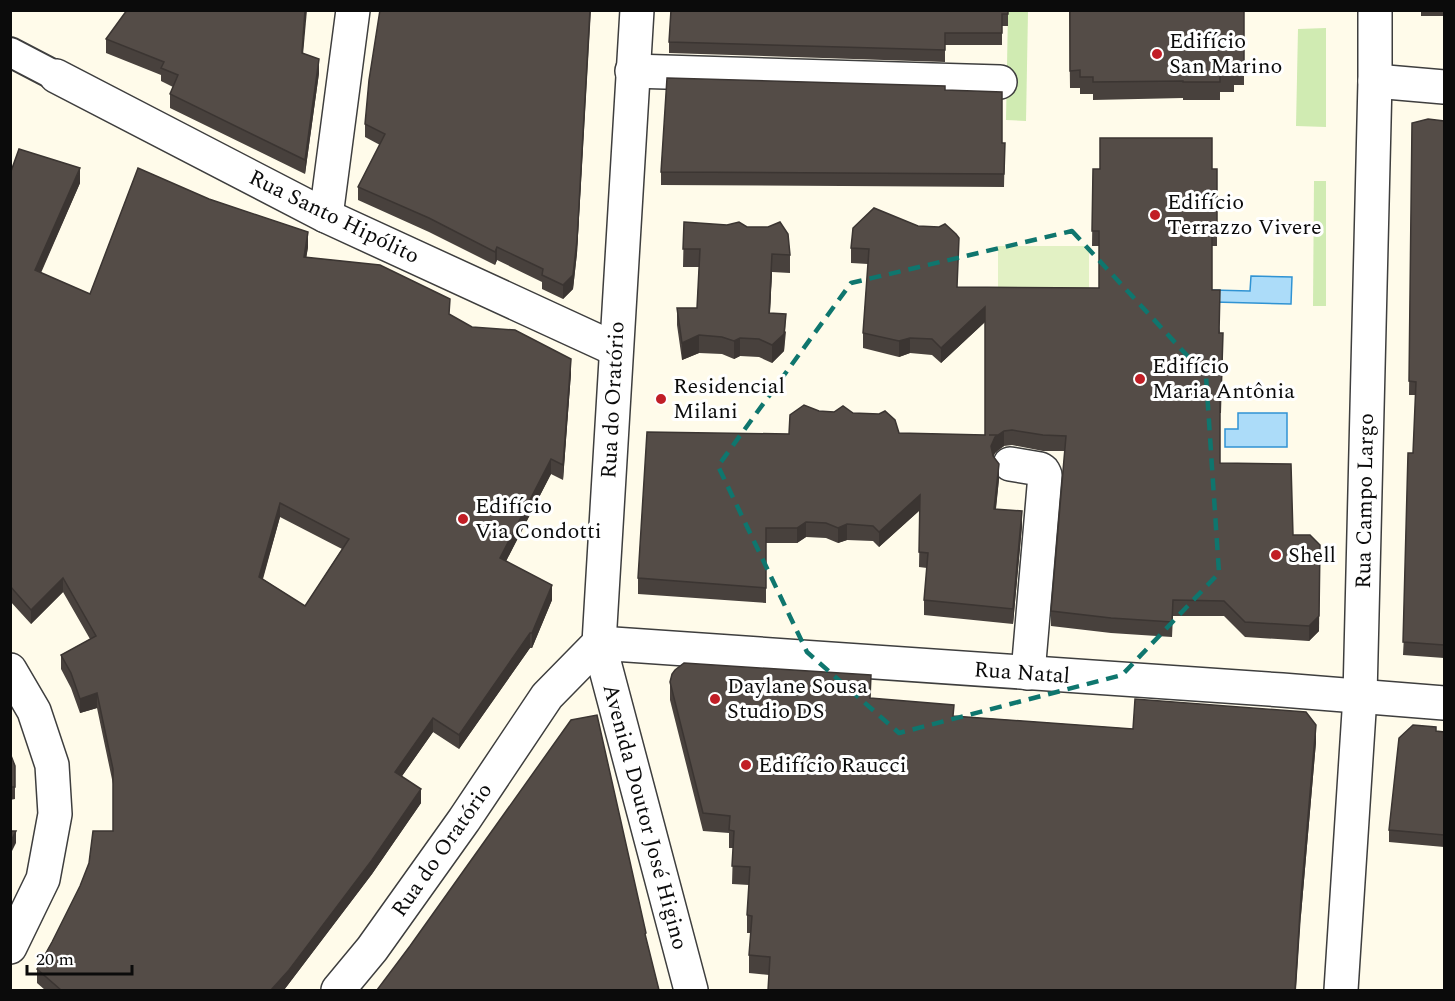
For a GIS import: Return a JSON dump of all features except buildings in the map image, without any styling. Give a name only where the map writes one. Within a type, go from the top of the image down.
[{"type":"street","points":[[326,216],[353,10]]},
{"type":"street","name":"Rua do Oratório","points":[[338,990],[372,949],[464,820],[548,696],[599,643],[637,10]]},
{"type":"street","name":"Rua Campo Largo","points":[[1341,990],[1360,696],[1375,10]]},
{"type":"street","points":[[10,52],[56,75]]},
{"type":"street","points":[[632,71],[1000,82]]},
{"type":"street","name":"Rua Santo Hipólito","points":[[56,75],[326,216],[615,349]]},
{"type":"street","points":[[1375,81],[1444,87]]},
{"type":"street","points":[[1010,464],[1040,469],[1044,475],[1028,673]]},
{"type":"street","name":"Rua Natal","points":[[599,643],[1444,703]]},
{"type":"street","name":"Avenida Doutor José Higino","points":[[599,643],[691,990]]},
{"type":"street","points":[[10,670],[34,711],[52,765],[55,814],[44,879],[10,947]]},
{"type":"highlighted area","points":[[1072,231],[1206,376],[1219,573],[1122,675],[899,733],[807,652],[718,466],[851,283]]},
{"type":"green space","points":[[1008,11],[1028,11],[1026,121],[1006,120]]},
{"type":"green space","points":[[1326,28],[1326,127],[1296,126],[1298,29]]},
{"type":"green space","points":[[1314,181],[1326,181],[1326,306],[1313,306]]},
{"type":"green space","points":[[998,246],[1089,246],[1089,298],[998,297]]},
{"type":"water","points":[[1251,276],[1292,277],[1291,304],[1175,301],[1175,289],[1250,291]]},
{"type":"water","points":[[1238,413],[1287,413],[1287,447],[1225,447],[1225,429],[1238,429]]},
{"type":"place","name":"Edifício San Marino","points":[[1157,54]]},
{"type":"place","name":"Edifício Terrazzo Vivere","points":[[1155,215]]},
{"type":"place","name":"Edifício Maria Antônia","points":[[1140,379]]},
{"type":"place","name":"Residencial Milani","points":[[661,399]]},
{"type":"place","name":"Edifício Via Condotti","points":[[463,519]]},
{"type":"place","name":"Shell","points":[[1276,555]]},
{"type":"place","name":"Daylane Sousa Studio DS","points":[[715,699]]},
{"type":"place","name":"Edifício Raucci","points":[[746,765]]}]
